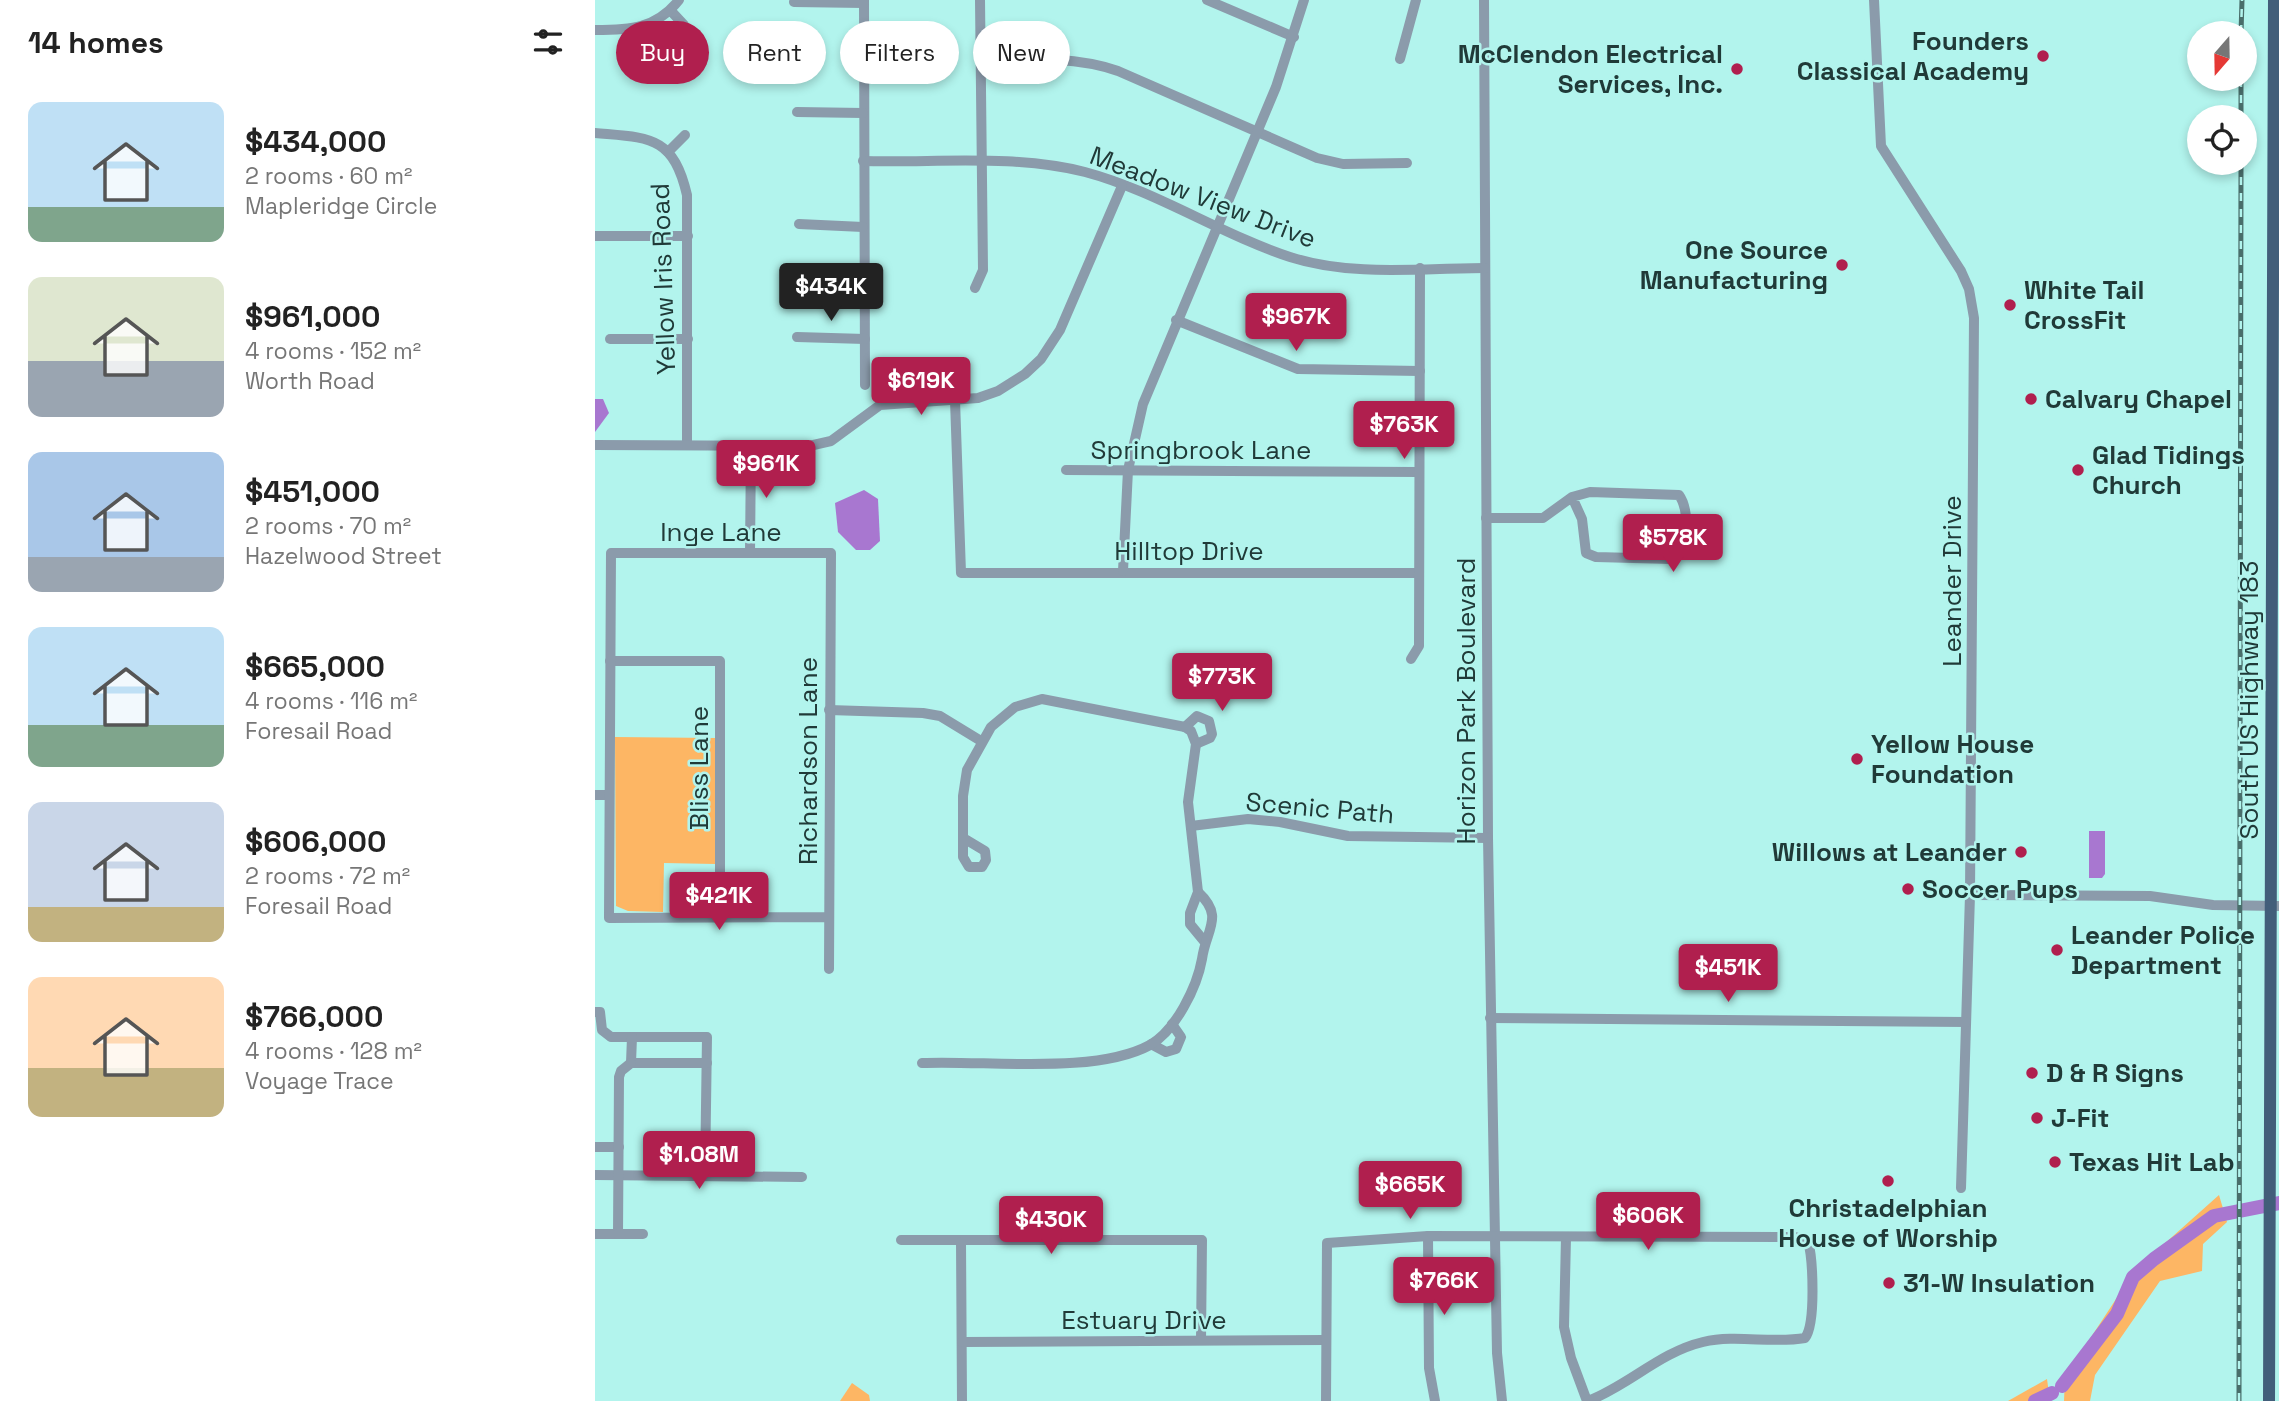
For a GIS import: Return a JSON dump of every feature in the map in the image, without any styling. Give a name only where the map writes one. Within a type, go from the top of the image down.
[{"type":"main road","name":"South US Highway 183","points":[[2269,1401],[2275,906],[2274,0]]},
{"type":"street","points":[[595,30],[633,29],[652,24],[671,10],[679,0]]},
{"type":"street","points":[[980,0],[980,21]]},
{"type":"street","points":[[1207,0],[1294,37]]},
{"type":"street","points":[[1123,571],[1128,470],[1143,404],[1175,320],[1257,132],[1294,37],[1304,0]]},
{"type":"street","points":[[1400,59],[1416,0]]},
{"type":"street","name":"Horizon Park Boulevard","points":[[1484,0],[1490,1018],[1497,1353],[1502,1401]]},
{"type":"street","name":"Leander Drive","points":[[1874,0],[1881,146],[1961,271],[1973,309],[1970,895],[1961,1188]]},
{"type":"street","points":[[794,2],[864,1],[865,385]]},
{"type":"street","points":[[671,10],[681,21]]},
{"type":"street","points":[[1070,60],[1093,64],[1334,162],[1407,163]]},
{"type":"street","points":[[975,288],[983,270],[981,84]]},
{"type":"street","points":[[797,112],[863,113]]},
{"type":"street","name":"Yellow Iris Road","points":[[595,133],[636,136],[652,141],[678,163],[685,184],[688,236],[687,445]]},
{"type":"street","points":[[668,152],[685,135]]},
{"type":"street","name":"Meadow View Drive","points":[[863,161],[981,162],[1060,167],[1122,186],[1284,254],[1318,264],[1347,268],[1485,268]]},
{"type":"street","points":[[595,445],[810,446],[831,441],[880,405],[955,400],[998,391],[1016,381],[1041,359],[1060,330],[1122,186]]},
{"type":"street","points":[[799,224],[863,226]]},
{"type":"street","points":[[595,236],[688,236]]},
{"type":"street","points":[[1411,659],[1419,646],[1420,268]]},
{"type":"street","points":[[1175,320],[1298,369],[1420,371]]},
{"type":"street","points":[[797,338],[865,340]]},
{"type":"street","points":[[610,339],[688,339]]},
{"type":"street","name":"Hilltop Drive","points":[[955,400],[961,573],[1418,573]]},
{"type":"street","points":[[750,553],[751,446]]},
{"type":"street","name":"Springbrook Lane","points":[[1066,470],[1419,472]]},
{"type":"street","points":[[1486,518],[1543,518],[1572,497],[1590,492],[1679,495],[1685,503],[1684,548],[1679,555],[1671,559],[1596,557],[1586,553],[1582,519],[1572,497]]},
{"type":"street","name":"Inge Lane","points":[[610,662],[611,553],[831,553]]},
{"type":"street","name":"Richardson Lane","points":[[829,969],[831,553]]},
{"type":"street","name":"Bliss Lane","points":[[610,662],[720,661],[720,916]]},
{"type":"street","points":[[610,662],[609,918],[828,917]]},
{"type":"street","points":[[965,839],[963,796],[967,770],[991,727],[1015,707],[1041,699],[1185,727],[1191,731],[1196,744],[1189,793],[1198,891],[1189,913],[1191,924],[1204,941]]},
{"type":"street","points":[[829,710],[907,711],[940,716],[981,741]]},
{"type":"street","points":[[1185,727],[1197,716],[1209,721],[1212,734],[1210,738],[1196,744]]},
{"type":"street","points":[[595,794],[608,795]]},
{"type":"street","name":"Scenic Path","points":[[1191,826],[1248,819],[1280,822],[1347,836],[1488,838]]},
{"type":"street","points":[[922,1063],[1099,1061],[1151,1044],[1172,1024],[1191,990],[1201,962],[1204,941],[1214,917],[1212,907],[1198,891]]},
{"type":"street","points":[[1970,895],[2162,897],[2213,905],[2275,906]]},
{"type":"street","points":[[595,1012],[600,1012],[601,1030],[611,1037],[707,1037],[705,1176]]},
{"type":"street","points":[[1490,1018],[1966,1022]]},
{"type":"street","points":[[1151,1044],[1166,1052],[1176,1049],[1181,1037],[1172,1024]]},
{"type":"street","points":[[631,1063],[632,1037]]},
{"type":"street","points":[[618,1234],[621,1071],[631,1063],[707,1063]]},
{"type":"street","points":[[595,1147],[619,1147]]},
{"type":"street","points":[[595,1175],[802,1177]]},
{"type":"street","points":[[595,1234],[643,1234]]},
{"type":"street","points":[[1428,1236],[1429,1368],[1435,1401]]},
{"type":"street","points":[[1326,1401],[1327,1243],[1428,1236],[1795,1237],[1808,1241],[1812,1262],[1810,1326],[1805,1338],[1721,1339],[1700,1343],[1674,1353],[1588,1401],[1571,1358],[1564,1328],[1566,1237]]},
{"type":"street","points":[[901,1240],[1202,1240],[1201,1340]]},
{"type":"street","points":[[961,1242],[962,1401]]},
{"type":"street","name":"Estuary Drive","points":[[962,1342],[1326,1340]]},
{"type":"shaded area","points":[[595,399],[603,399],[609,413],[595,432]]},
{"type":"shaded area","points":[[864,490],[878,499],[880,541],[870,550],[856,550],[838,532],[835,503]]},
{"type":"shaded area","points":[[615,737],[715,738],[715,864],[664,863],[663,912],[628,911],[616,906]]},
{"type":"shaded area","points":[[2089,831],[2105,831],[2105,874],[2102,878],[2089,878]]},
{"type":"shaded area","points":[[2219,1195],[2227,1222],[2203,1244],[2202,1271],[2160,1281],[2095,1375],[2090,1401],[2064,1401],[2065,1377],[2135,1270]]},
{"type":"shaded area","points":[[2047,1379],[2050,1401],[2008,1401]]},
{"type":"shaded area","points":[[852,1383],[869,1395],[870,1401],[840,1401]]},
{"type":"waterway","points":[[2062,1386],[2117,1314],[2133,1277],[2154,1259],[2214,1216],[2279,1203]]},
{"type":"waterway","points":[[2035,1401],[2052,1393]]},
{"type":"railway","points":[[2241,21],[2242,0]]},
{"type":"railway","points":[[2241,91],[2241,105]]},
{"type":"railway","points":[[2239,1401],[2241,175]]},
{"type":"place","name":"Founders Classical Academy","points":[[2043,56]]},
{"type":"place","name":"McClendon Electrical Services, Inc.","points":[[1737,69]]},
{"type":"place","name":"One Source Manufacturing","points":[[1842,265]]},
{"type":"place","name":"White Tail CrossFit","points":[[2010,305]]},
{"type":"place","name":"Calvary Chapel","points":[[2031,399]]},
{"type":"place","name":"Glad Tidings Church","points":[[2078,470]]},
{"type":"place","name":"Yellow House Foundation","points":[[1857,759]]},
{"type":"place","name":"Willows at Leander","points":[[2021,852]]},
{"type":"place","name":"Soccer Pups","points":[[1908,889]]},
{"type":"place","name":"Leander Police Department","points":[[2057,950]]},
{"type":"place","name":"D & R Signs","points":[[2032,1073]]},
{"type":"place","name":"J-Fit","points":[[2037,1118]]},
{"type":"place","name":"Texas Hit Lab","points":[[2055,1162]]},
{"type":"place","name":"Christadelphian House of Worship","points":[[1888,1181]]},
{"type":"place","name":"31-W Insulation","points":[[1889,1283]]}]
